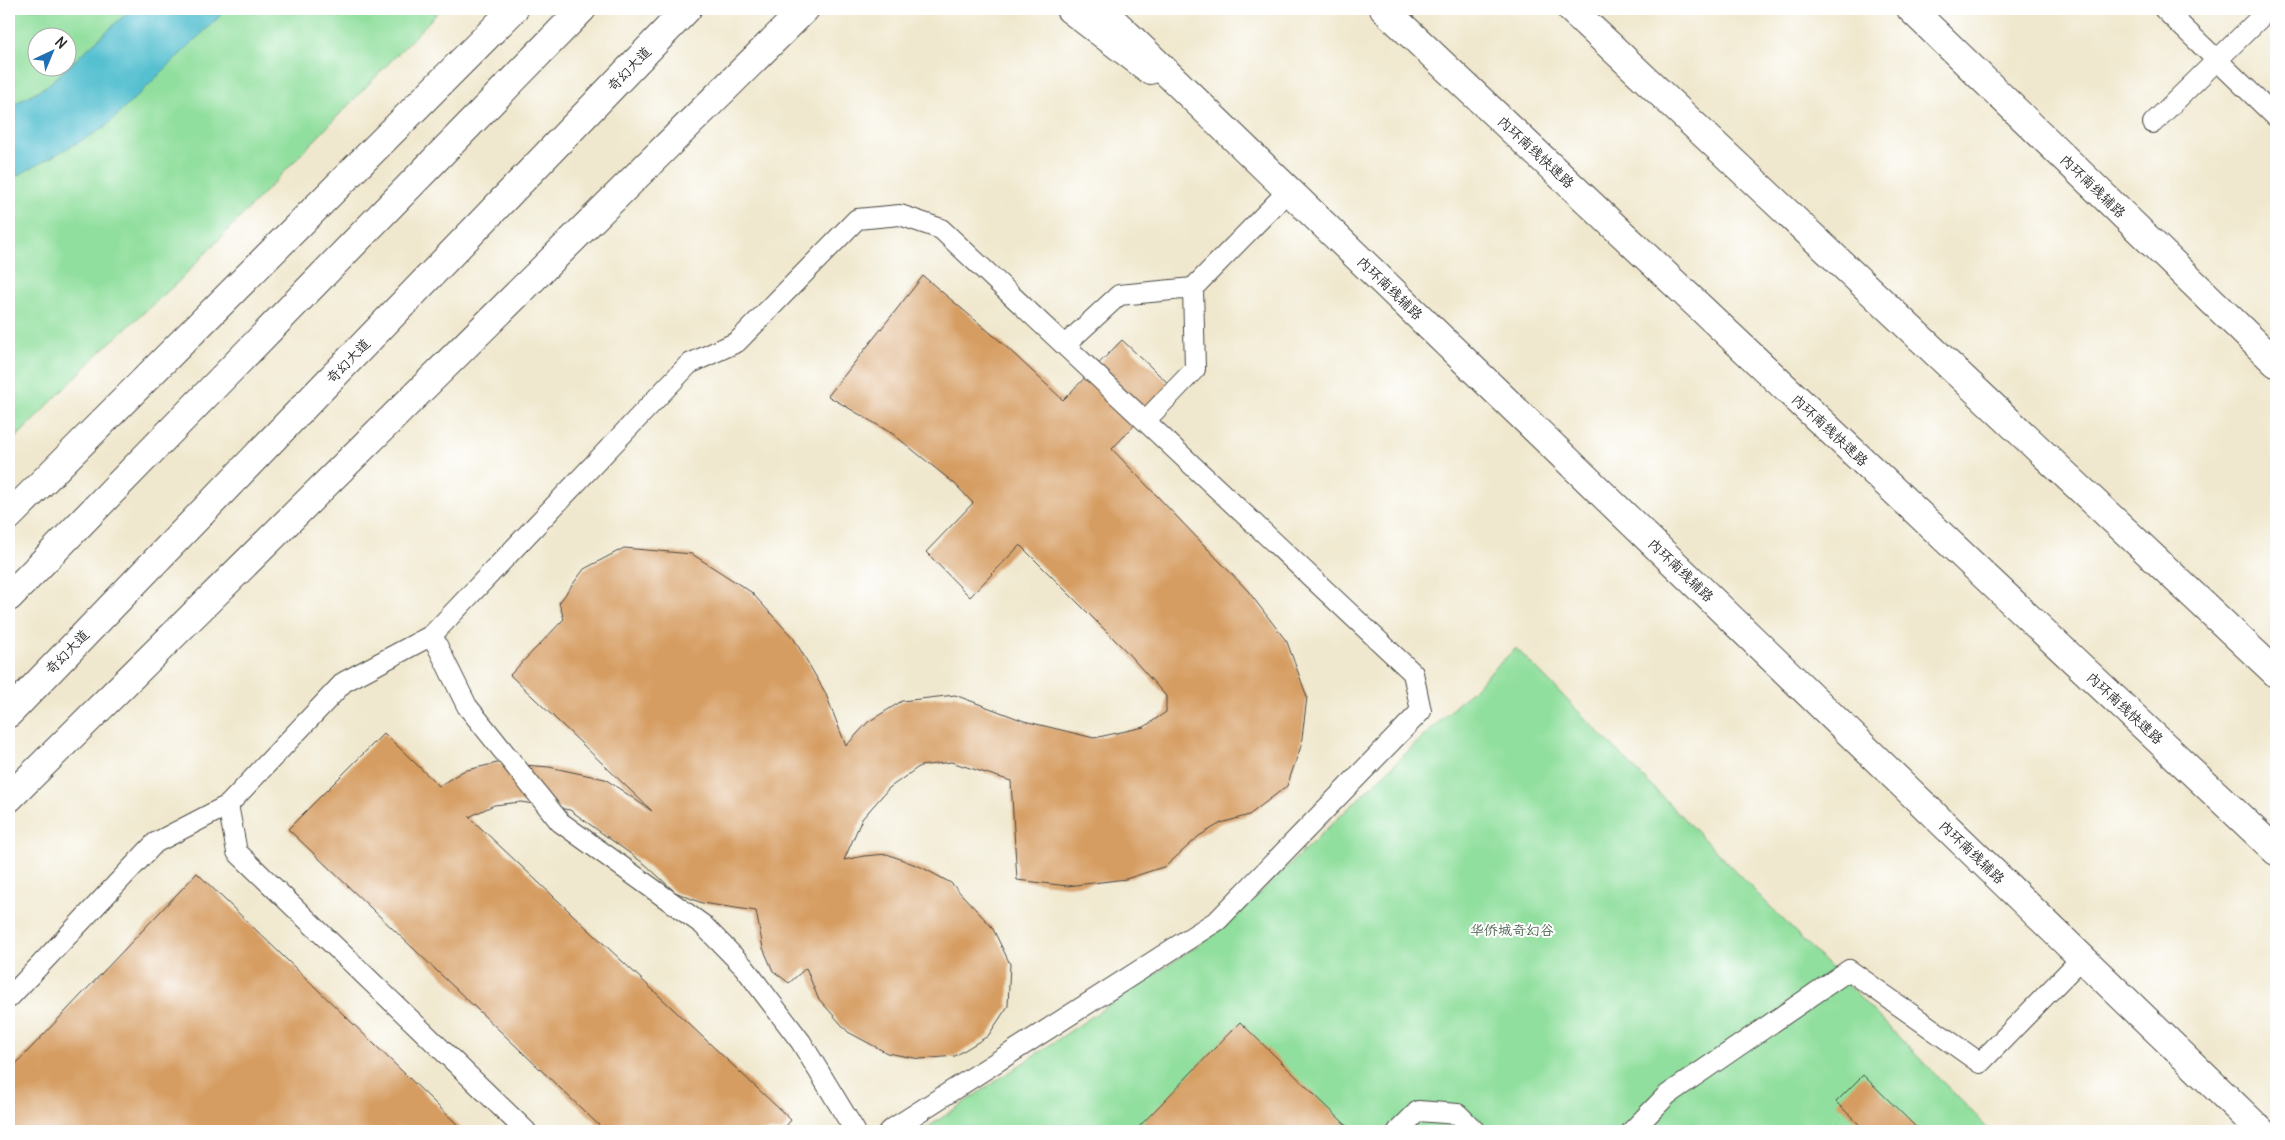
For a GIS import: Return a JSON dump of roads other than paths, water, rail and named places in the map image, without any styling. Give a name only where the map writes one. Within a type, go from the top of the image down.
[{"type":"main road","points":[[9,516],[514,9]]},
{"type":"main road","points":[[9,597],[582,9]]},
{"type":"main road","name":"奇幻大道","points":[[9,713],[687,9]]},
{"type":"main road","points":[[9,798],[805,9]]},
{"type":"main road","points":[[1070,9],[1213,117]]},
{"type":"main road","name":"内环南线辅路","points":[[1101,9],[2260,1131]]},
{"type":"main road","name":"内环南线快速路","points":[[1384,9],[2276,851]]},
{"type":"main road","points":[[1571,9],[2276,673]]},
{"type":"main road","name":"内环南线辅路","points":[[1910,9],[2276,363]]},
{"type":"lane","points":[[2164,9],[2276,117]]},
{"type":"lane","points":[[2153,124],[2269,9]]},
{"type":"lane","points":[[1065,345],[1119,295],[1193,288],[1289,190]]},
{"type":"lane","points":[[9,998],[155,843],[228,805],[344,682],[432,635],[689,364],[737,342],[857,219],[900,216],[941,228],[1146,420],[1412,673],[1420,710],[1218,920],[889,1131]]},
{"type":"lane","points":[[1146,420],[1195,369],[1193,288]]},
{"type":"lane","points":[[432,635],[467,706],[560,822],[703,925],[744,967],[801,1042],[856,1131]]},
{"type":"lane","points":[[228,805],[237,852],[526,1131]]},
{"type":"lane","points":[[1632,1131],[1667,1095],[1850,970],[1980,1063],[2082,958]]},
{"type":"lane","points":[[1398,1131],[1418,1111],[1458,1114],[1475,1131]]},
{"type":"water","points":[[131,9],[227,9],[104,128],[13,178],[9,178],[9,107],[48,85],[56,78],[78,78],[78,58]]},
{"type":"park label","name":"华侨城奇幻谷","points":[[1512,930]]}]
